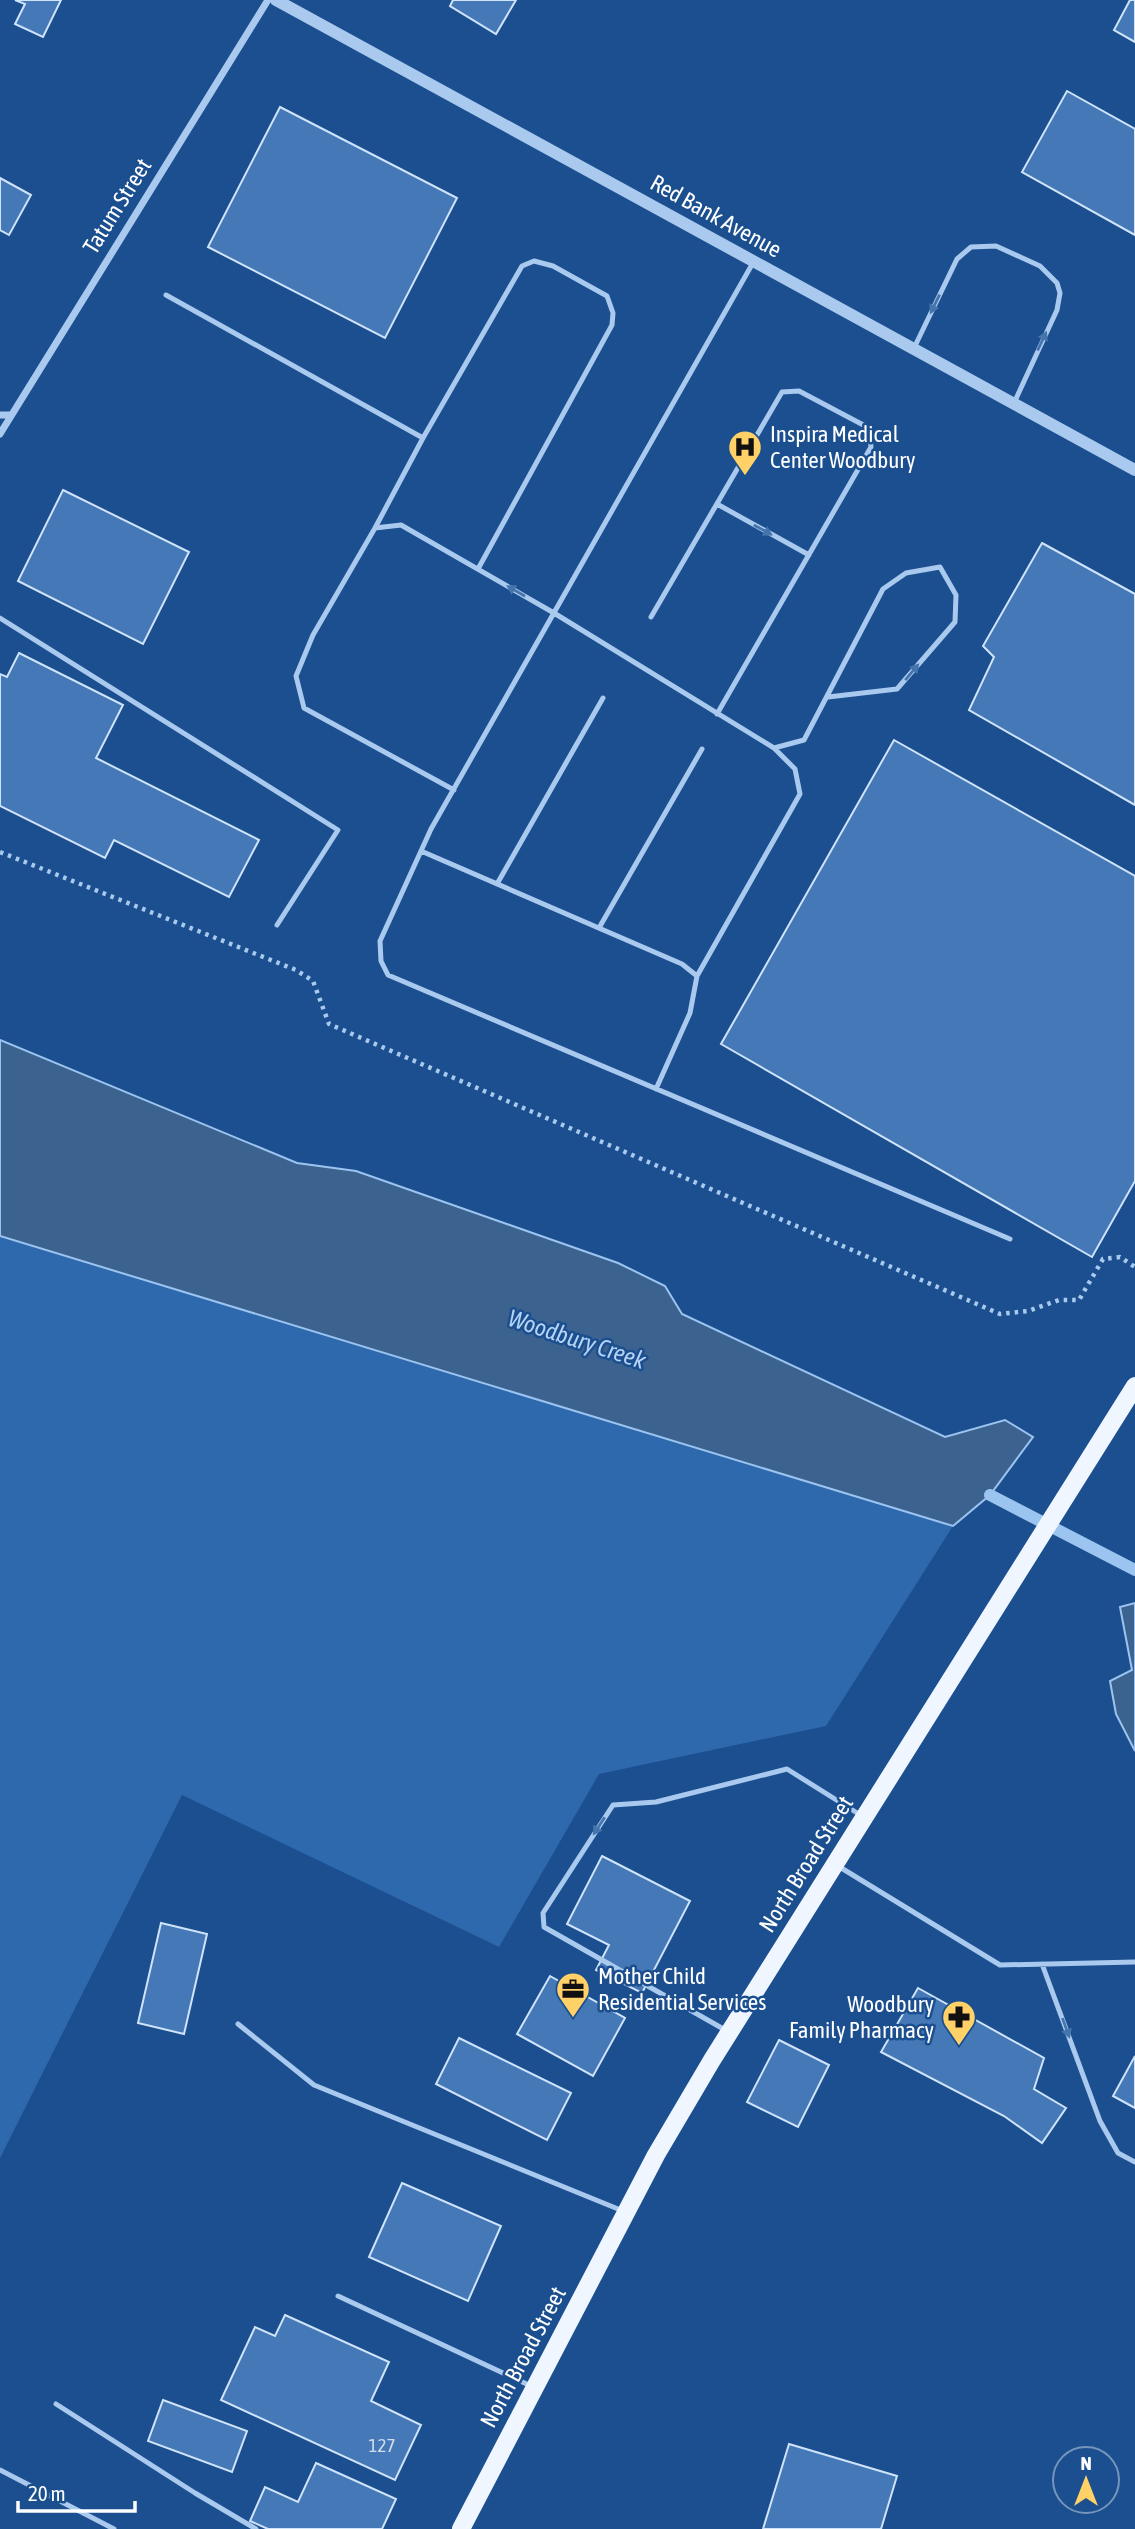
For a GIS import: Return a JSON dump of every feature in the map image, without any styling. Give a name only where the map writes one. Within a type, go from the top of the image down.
[{"type":"main road","name":"North Broad Street","points":[[461,2529],[626,2213],[712,2060],[1135,1385]]},
{"type":"street","name":"Tatum Street","points":[[0,434],[268,0]]},
{"type":"street","name":"Red Bank Avenue","points":[[276,0],[1135,470]]},
{"type":"street","points":[[0,415],[11,415]]},
{"type":"lane","points":[[914,348],[957,258],[971,247],[996,246],[1040,266],[1057,283],[1060,293],[1057,310],[1014,403]]},
{"type":"lane","points":[[454,790],[304,708],[296,676],[313,635],[423,438],[522,266],[534,261],[553,266],[607,296],[613,313],[612,325],[478,569]]},
{"type":"lane","points":[[754,261],[421,851],[380,942],[381,961],[388,975],[1010,1239]]},
{"type":"lane","points":[[166,295],[423,438]]},
{"type":"lane","points":[[651,617],[782,392],[799,391],[869,428],[871,447],[717,714]]},
{"type":"lane","points":[[717,504],[809,555]]},
{"type":"lane","points":[[375,528],[401,525],[478,569],[774,747],[795,769],[800,794],[697,976],[690,1013],[656,1089]]},
{"type":"lane","points":[[774,747],[804,740],[883,589],[906,573],[940,567],[956,595],[955,622],[897,689],[828,697]]},
{"type":"lane","points":[[0,618],[338,830],[277,925]]},
{"type":"lane","points":[[497,884],[603,698]]},
{"type":"lane","points":[[599,928],[702,749]]},
{"type":"lane","points":[[421,851],[682,964],[697,976]]},
{"type":"lane","points":[[731,2033],[544,1927],[543,1913],[613,1805],[656,1802],[787,1769],[865,1818]]},
{"type":"lane","points":[[836,1864],[1000,1965],[1135,1962]]},
{"type":"lane","points":[[1042,1964],[1100,2121],[1118,2153],[1135,2162]]},
{"type":"lane","points":[[238,2024],[314,2085],[626,2213]]},
{"type":"lane","points":[[338,2296],[534,2388]]},
{"type":"lane","points":[[56,2404],[256,2529]]},
{"type":"lane","points":[[0,2470],[114,2529]]},
{"type":"path","points":[[0,852],[296,970],[313,981],[329,1024],[1000,1314],[1028,1311],[1059,1300],[1079,1300],[1103,1259],[1120,1257],[1135,1267]]},
{"type":"shaded area","points":[[0,1236],[953,1526],[826,1726],[599,1774],[499,1947],[182,1795],[0,2158]]},
{"type":"water","points":[[0,1040],[297,1163],[356,1171],[618,1263],[665,1286],[682,1314],[945,1437],[1005,1420],[1033,1437],[990,1495],[953,1526],[0,1236]]},
{"type":"water","points":[[1135,1603],[1135,1751],[1116,1714],[1110,1681],[1132,1670],[1120,1607]]},
{"type":"building","points":[[15,0],[61,0],[43,37],[15,24],[25,4]]},
{"type":"building","points":[[453,0],[516,0],[496,34],[450,6]]},
{"type":"building","points":[[1130,0],[1135,0],[1135,42],[1114,30]]},
{"type":"building","points":[[1067,91],[1135,129],[1135,235],[1022,172]]},
{"type":"building","points":[[280,107],[457,198],[385,338],[208,247]]},
{"type":"building","points":[[0,178],[31,195],[9,235],[0,230]]},
{"type":"building","points":[[63,490],[189,552],[143,644],[18,581]]},
{"type":"building","points":[[1042,543],[1135,594],[1135,805],[969,710],[994,657],[983,646]]},
{"type":"building","points":[[19,653],[123,705],[96,758],[259,840],[229,897],[114,840],[105,858],[0,806],[0,674],[7,677]]},
{"type":"building","points":[[894,740],[1135,876],[1135,1181],[1092,1257],[721,1044]]},
{"type":"building","points":[[602,1856],[690,1901],[642,1993],[596,1970],[609,1945],[567,1924]]},
{"type":"building","points":[[161,1923],[207,1934],[184,2034],[138,2023]]},
{"type":"building","points":[[550,1976],[625,2018],[593,2076],[517,2034]]},
{"type":"building","points":[[918,1988],[1044,2058],[1034,2089],[1066,2108],[1042,2143],[1004,2116],[881,2052]]},
{"type":"building","points":[[459,2038],[571,2093],[547,2140],[436,2084]]},
{"type":"building","points":[[779,2040],[829,2065],[798,2127],[747,2102]]},
{"type":"building","points":[[1135,2056],[1135,2108],[1113,2096]]},
{"type":"building","points":[[402,2183],[501,2226],[468,2301],[369,2257]]},
{"type":"building","points":[[285,2315],[389,2362],[371,2401],[421,2425],[395,2480],[221,2400],[255,2327],[275,2336]]},
{"type":"building","points":[[163,2400],[247,2431],[232,2472],[148,2441]]},
{"type":"building","points":[[789,2444],[897,2476],[881,2529],[763,2529]]},
{"type":"building","points":[[316,2463],[396,2499],[382,2529],[268,2529],[250,2521],[265,2487],[298,2502]]},
{"type":"waterway","name":"Woodbury Creek","points":[[990,1495],[1135,1570]]},
{"type":"place","name":"Inspira Medical Center Woodbury","points":[[745,477]]},
{"type":"place","name":"Mother Child Residential Services","points":[[573,2019]]},
{"type":"place","name":"Woodbury Family Pharmacy","points":[[959,2047]]}]
